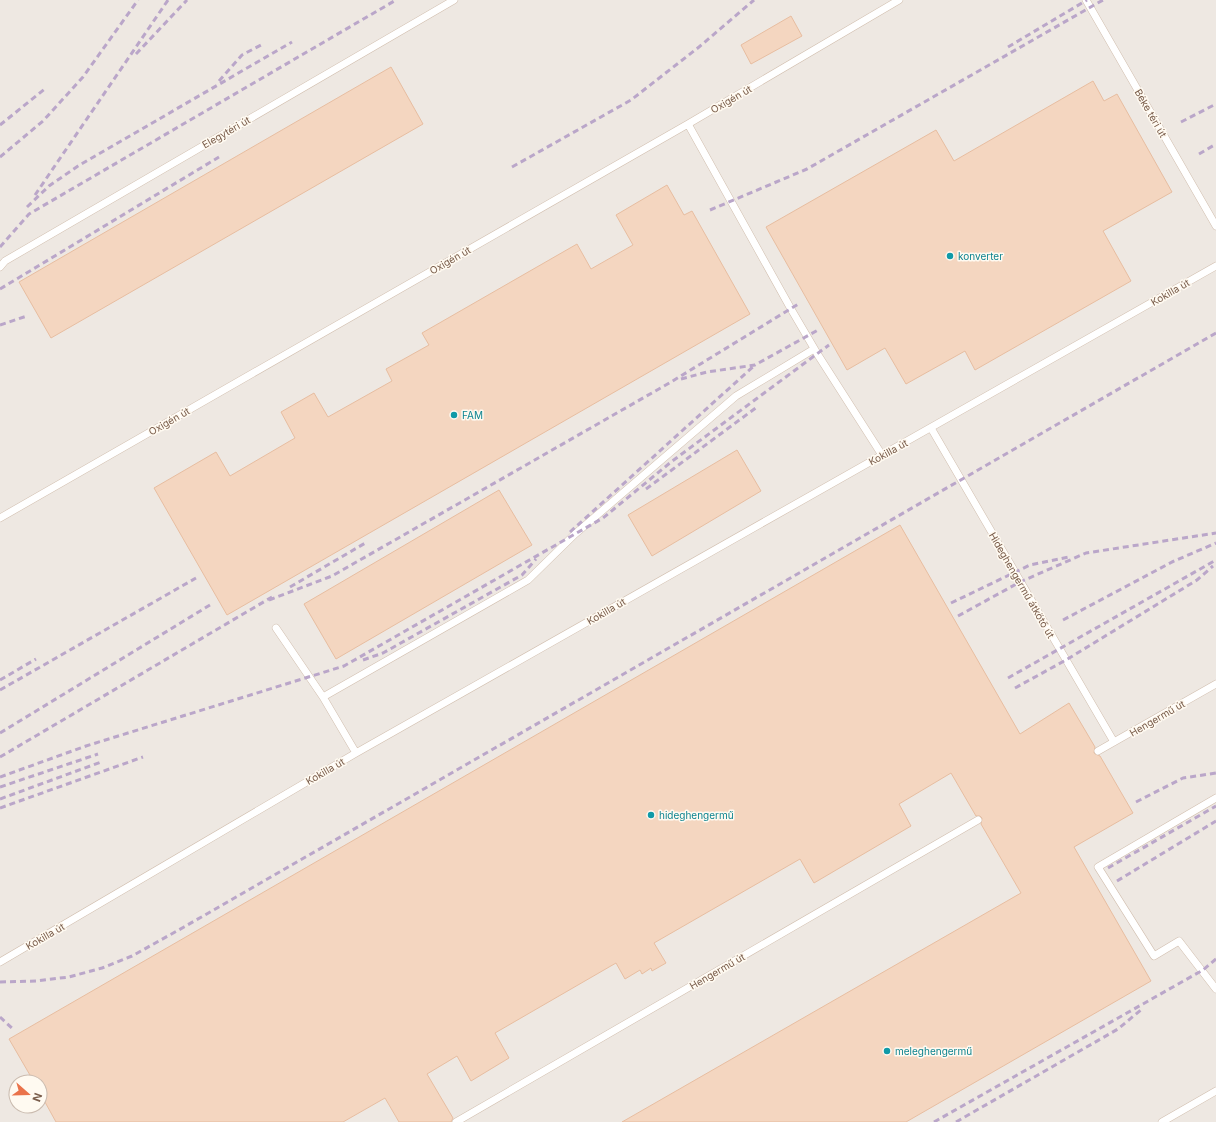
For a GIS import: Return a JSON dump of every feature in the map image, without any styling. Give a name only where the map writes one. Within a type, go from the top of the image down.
[{"type":"lane","name":"Elegytéri út","points":[[0,268],[5,261],[454,0]]},
{"type":"lane","name":"Oxigén út","points":[[0,518],[688,124],[899,0]]},
{"type":"lane","name":"Béke téri út","points":[[1086,0],[1216,226]]},
{"type":"lane","points":[[688,124],[814,349],[882,455]]},
{"type":"lane","name":"Kokilla út","points":[[0,962],[356,753],[1216,266]]},
{"type":"lane","points":[[323,697],[528,580],[575,534],[736,396],[814,349]]},
{"type":"lane","name":"Hideghengermű átkötő út","points":[[931,428],[1114,742]]},
{"type":"lane","points":[[276,628],[323,697],[356,753]]},
{"type":"lane","name":"Hengermű út","points":[[1098,751],[1216,684]]},
{"type":"lane","points":[[1216,798],[1098,867],[1154,956],[1178,941],[1216,989]]},
{"type":"lane","name":"Hengermű út","points":[[456,1122],[978,820]]},
{"type":"lane","points":[[1162,1122],[1216,1091]]},
{"type":"shaded area","points":[[0,0],[1216,0],[1216,1122],[0,1122]]},
{"type":"building","points":[[791,16],[802,36],[751,64],[741,45]]},
{"type":"building","points":[[391,67],[423,124],[51,338],[19,282]]},
{"type":"building","name":"konverter","points":[[1093,81],[1104,101],[1117,94],[1172,192],[1103,231],[1131,281],[975,370],[965,351],[906,384],[885,348],[847,370],[766,227],[936,130],[954,161]]},
{"type":"building","name":"FAM","points":[[667,185],[684,215],[692,211],[750,314],[227,615],[154,488],[216,452],[230,476],[295,438],[281,412],[314,393],[328,417],[392,381],[386,369],[429,345],[422,333],[577,244],[591,269],[633,245],[616,215]]},
{"type":"building","points":[[737,450],[761,491],[652,556],[628,515]]},
{"type":"building","points":[[499,490],[532,545],[336,659],[304,604]]},
{"type":"building","name":"hideghengermű","points":[[900,525],[1020,734],[1069,703],[1095,747],[1094,753],[1100,756],[1133,813],[1074,847],[1151,981],[906,1122],[622,1122],[1021,893],[981,824],[982,818],[980,816],[976,816],[951,773],[899,804],[911,826],[814,883],[800,859],[654,943],[666,963],[652,971],[651,968],[642,974],[640,970],[625,979],[616,963],[495,1033],[509,1058],[471,1081],[457,1056],[427,1074],[453,1118],[451,1122],[399,1122],[385,1098],[343,1122],[56,1122],[48,1108],[48,1074],[29,1074],[9,1039]]},
{"type":"railway","points":[[0,157],[43,121],[83,77],[138,0]]},
{"type":"railway","points":[[35,195],[168,0]]},
{"type":"railway","points":[[136,54],[187,0]]},
{"type":"railway","points":[[0,247],[29,214],[396,0]]},
{"type":"railway","points":[[512,167],[631,100],[699,47],[754,0]]},
{"type":"railway","points":[[1008,47],[1087,0]]},
{"type":"railway","points":[[710,210],[807,169],[1103,0]]},
{"type":"railway","points":[[27,207],[49,186],[78,166],[292,42]]},
{"type":"railway","points":[[219,81],[242,55],[261,45]]},
{"type":"railway","points":[[0,125],[46,88]]},
{"type":"railway","points":[[1181,122],[1216,104]]},
{"type":"railway","points":[[1199,154],[1216,144]]},
{"type":"railway","points":[[0,289],[219,157]]},
{"type":"railway","points":[[269,600],[332,576],[671,382],[800,303]]},
{"type":"railway","points":[[0,325],[27,316]]},
{"type":"railway","points":[[681,379],[707,372],[755,365],[818,330]]},
{"type":"railway","points":[[0,982],[36,981],[69,977],[102,968],[132,956],[1216,333]]},
{"type":"railway","points":[[0,777],[86,746],[344,666],[603,518],[671,462],[829,345]]},
{"type":"railway","points":[[570,532],[755,365]]},
{"type":"railway","points":[[646,489],[757,407]]},
{"type":"railway","points":[[958,616],[1020,582],[1086,553],[1216,533]]},
{"type":"railway","points":[[290,587],[367,542]]},
{"type":"railway","points":[[1063,620],[1172,562],[1216,543]]},
{"type":"railway","points":[[951,603],[1030,565],[1069,557]]},
{"type":"railway","points":[[363,660],[383,653],[522,575],[536,559]]},
{"type":"railway","points":[[1008,678],[1216,560]]},
{"type":"railway","points":[[1015,688],[1066,660],[1197,580],[1213,566]]},
{"type":"railway","points":[[0,690],[196,578]]},
{"type":"railway","points":[[0,757],[272,597]]},
{"type":"railway","points":[[0,733],[210,605]]},
{"type":"railway","points":[[0,680],[36,659]]},
{"type":"railway","points":[[0,787],[98,754]]},
{"type":"railway","points":[[0,808],[143,757]]},
{"type":"railway","points":[[0,799],[101,762]]},
{"type":"railway","points":[[1136,802],[1183,778],[1216,773]]},
{"type":"railway","points":[[1108,868],[1216,806]]},
{"type":"railway","points":[[1117,881],[1216,821]]},
{"type":"railway","points":[[934,1122],[1203,970],[1216,959]]},
{"type":"railway","points":[[956,1122],[1118,1029],[1142,1009]]},
{"type":"railway","points":[[0,1017],[14,1030]]},
{"type":"place","name":"konverter","points":[[950,256]]},
{"type":"place","name":"FAM","points":[[454,415]]},
{"type":"place","name":"hideghengermű","points":[[651,815]]},
{"type":"place","name":"meleghengermű","points":[[887,1051]]}]
